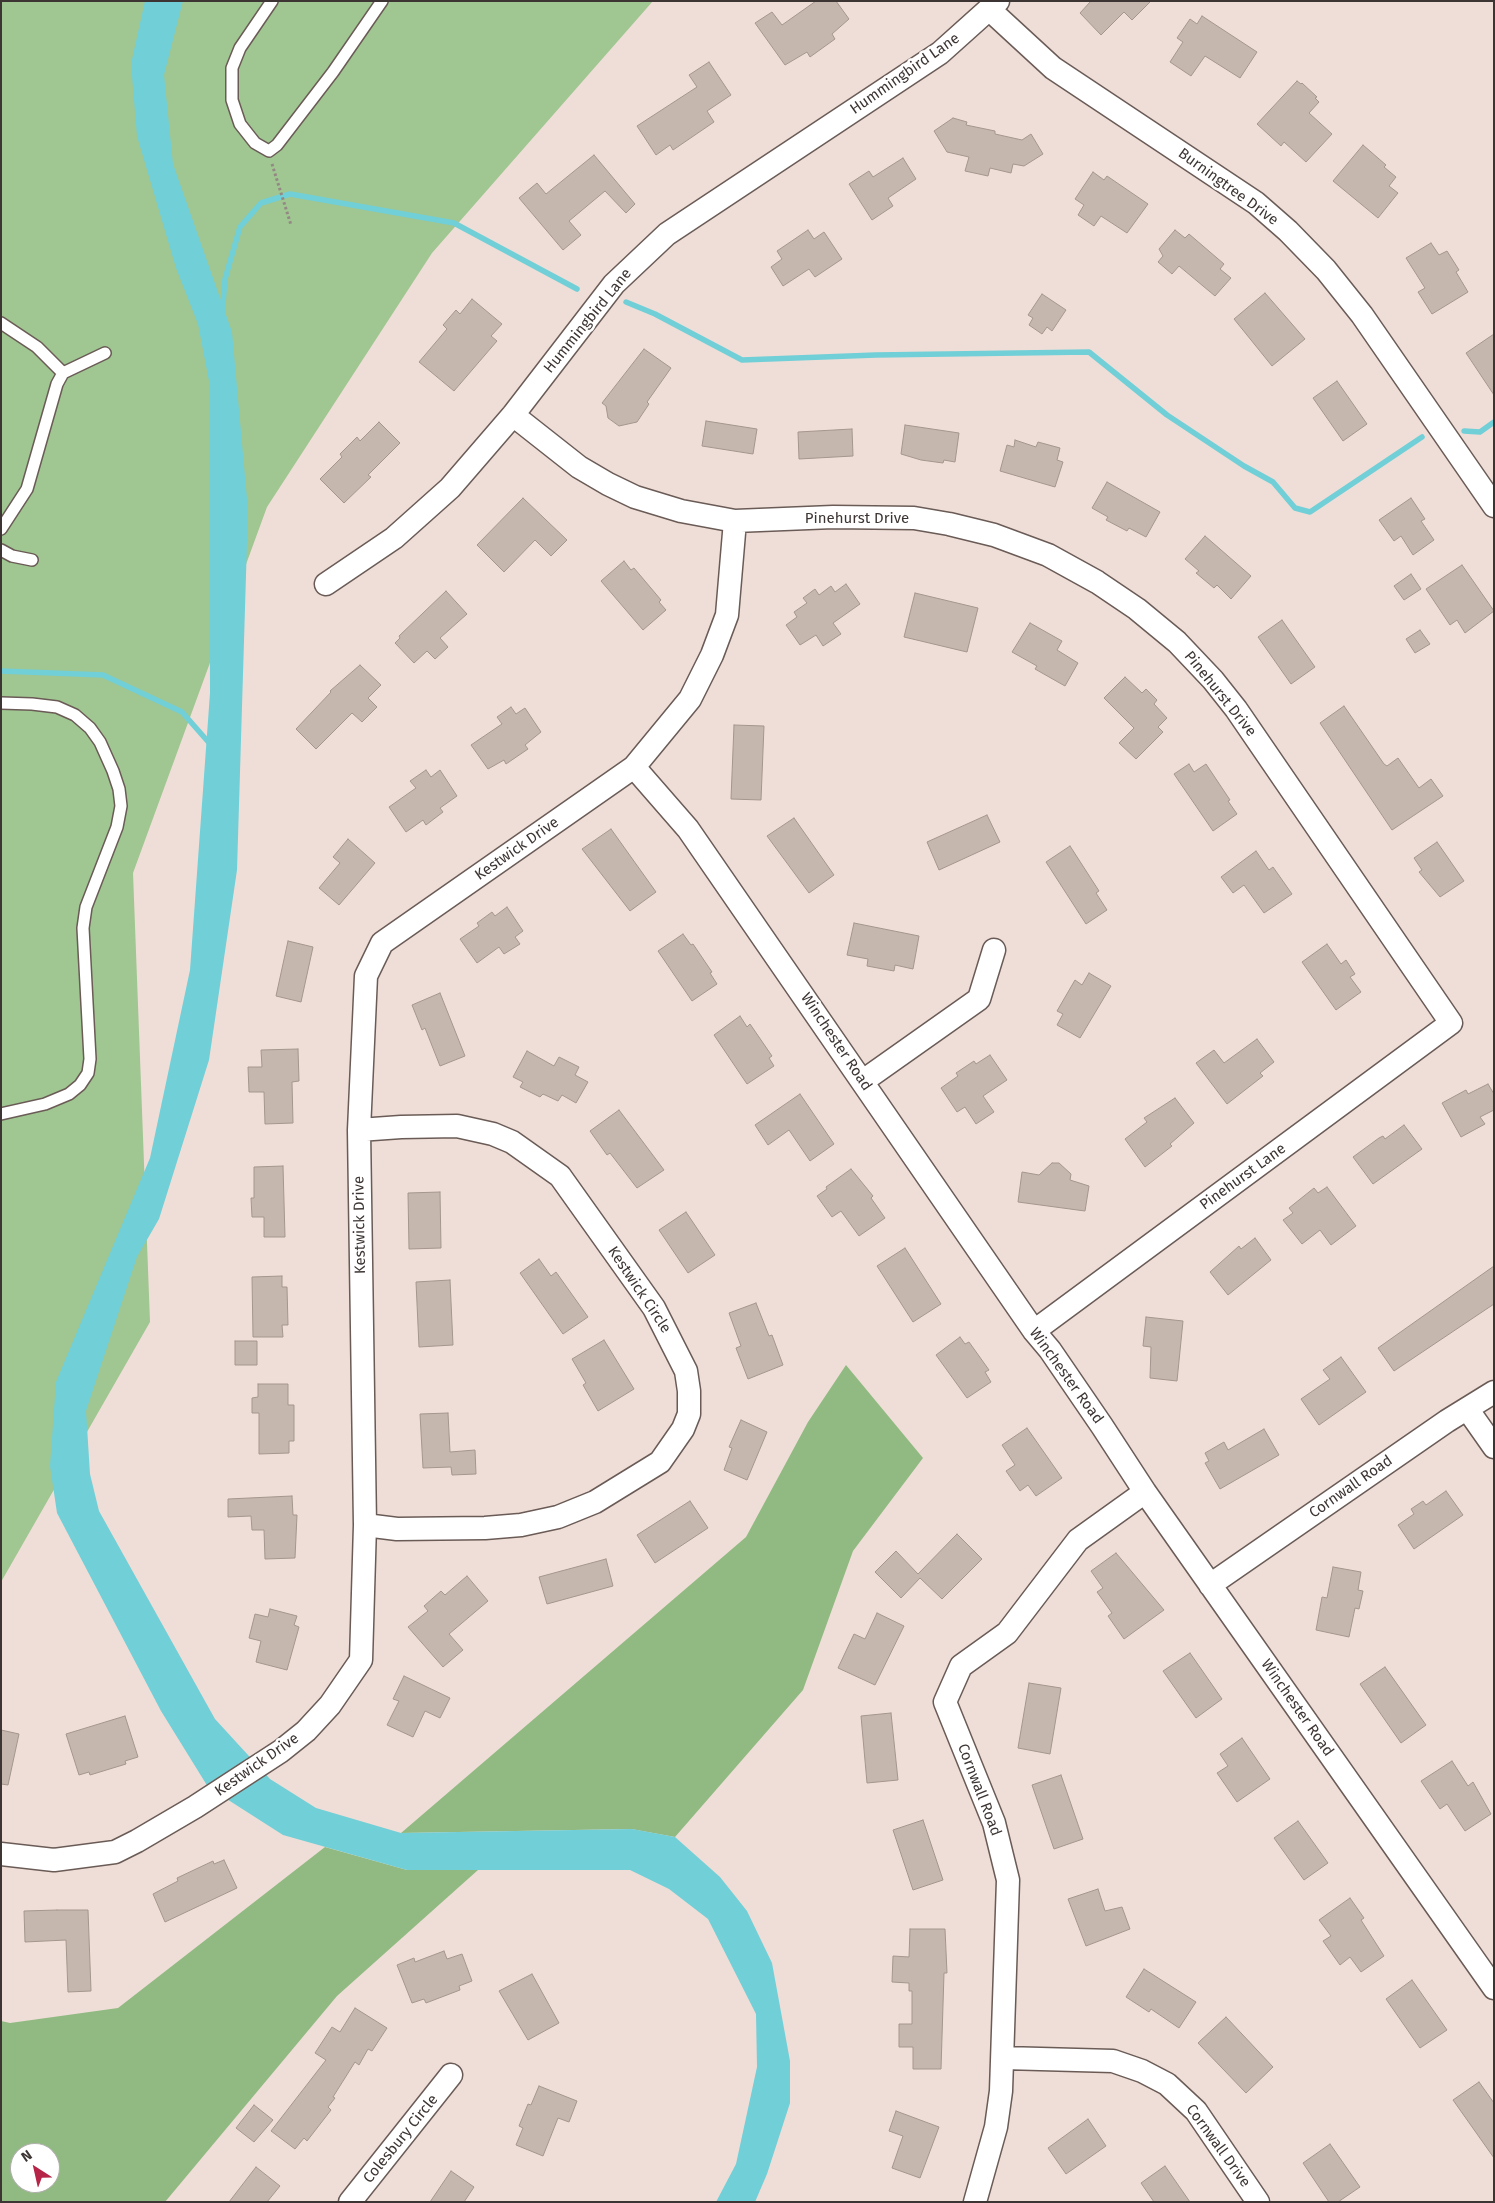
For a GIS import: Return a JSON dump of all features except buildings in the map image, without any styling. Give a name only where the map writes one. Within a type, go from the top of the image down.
[{"type":"street","name":"Hummingbird Lane","points":[[326,584],[394,538],[450,488],[513,415],[614,284],[668,234],[940,53],[994,5]]},
{"type":"street","name":"Burningtree Drive","points":[[994,5],[1053,68],[1256,203],[1288,231],[1326,270],[1362,315],[1494,506]]},
{"type":"street","name":"Pinehurst Drive","points":[[513,415],[579,467],[634,497],[682,511],[735,521],[833,517],[914,518],[994,535],[1048,555],[1097,582],[1137,608],[1177,642],[1236,709],[1452,1023]]},
{"type":"street","name":"Kestwick Drive","points":[[1,1854],[54,1860],[115,1852],[195,1807],[280,1751],[306,1731],[330,1705],[361,1660],[365,1525],[359,1130],[366,976],[382,943],[634,767],[690,699],[712,655],[727,615],[735,521]]},
{"type":"street","name":"Winchester Road","points":[[634,767],[688,829],[1034,1331],[1060,1365],[1145,1492],[1494,1988]]},
{"type":"street","points":[[863,1081],[979,999],[994,950]]},
{"type":"street","name":"Pinehurst Lane","points":[[1034,1331],[1452,1023]]},
{"type":"street","name":"Kestwick Circle","points":[[359,1130],[401,1126],[457,1126],[493,1134],[527,1152],[560,1176],[654,1308],[673,1341],[686,1371],[690,1391],[688,1414],[684,1429],[660,1462],[588,1505],[558,1517],[521,1525],[485,1528],[397,1530],[365,1525]]},
{"type":"street","name":"Cornwall Road","points":[[1210,1584],[1447,1421],[1468,1410],[1494,1392]]},
{"type":"street","points":[[1468,1410],[1494,1447]]},
{"type":"street","name":"Cornwall Road","points":[[975,2202],[996,2126],[1004,2058],[1008,1880],[994,1823],[945,1702],[961,1666],[1007,1633],[1078,1540],[1145,1492]]},
{"type":"street","name":"Cornwall Drive","points":[[1004,2058],[1113,2061],[1142,2071],[1167,2084],[1196,2111],[1258,2202]]},
{"type":"street","name":"Colesbury Circle","points":[[350,2202],[451,2075]]},
{"type":"lane","points":[[272,1],[240,48],[232,68],[232,100],[240,124],[256,143],[269,151],[277,145],[333,72],[382,1]]},
{"type":"lane","points":[[1,323],[37,347],[63,373]]},
{"type":"lane","points":[[1,529],[27,489],[57,384],[63,373],[105,353]]},
{"type":"lane","points":[[1,550],[12,556],[32,560]]},
{"type":"lane","points":[[1,703],[57,707],[75,715],[90,728],[100,742],[119,788],[121,806],[117,827],[86,907],[83,928],[90,1059],[88,1073],[80,1085],[68,1094],[45,1104],[1,1114]]},
{"type":"path","points":[[269,151],[291,226]]},
{"type":"green space","points":[[1,1],[653,1],[432,253],[267,507],[133,873],[150,1322],[1,1582]]},
{"type":"green space","points":[[846,1365],[923,1458],[853,1551],[803,1690],[675,1837],[631,1829],[401,1833],[746,1537],[808,1422]]},
{"type":"green space","points":[[325,1847],[407,1870],[478,1870],[337,1996],[165,2202],[1,2202],[1,2021],[10,2023],[118,2008]]},
{"type":"water","points":[[145,1],[183,1],[164,75],[173,164],[232,332],[248,510],[237,870],[209,1060],[159,1219],[137,1257],[86,1411],[90,1474],[99,1511],[215,1719],[270,1779],[316,1808],[401,1833],[632,1829],[675,1837],[720,1877],[747,1911],[772,1963],[790,2061],[790,2103],[767,2174],[755,2202],[716,2202],[736,2164],[757,2067],[756,2014],[708,1919],[669,1889],[630,1870],[407,1870],[283,1835],[208,1787],[161,1711],[57,1513],[50,1466],[56,1382],[150,1158],[190,970],[210,693],[209,381],[198,324],[176,268],[137,136],[131,64]]},
{"type":"waterway","points":[[222,315],[225,279],[240,227],[261,203],[290,194],[454,223],[577,289]]},
{"type":"waterway","points":[[626,302],[655,314],[742,360],[876,355],[1089,352],[1167,415],[1244,466],[1273,482],[1295,508],[1310,512],[1422,437]]},
{"type":"waterway","points":[[1464,431],[1480,432],[1494,422]]},
{"type":"waterway","points":[[1,671],[103,675],[182,712],[211,745]]}]
